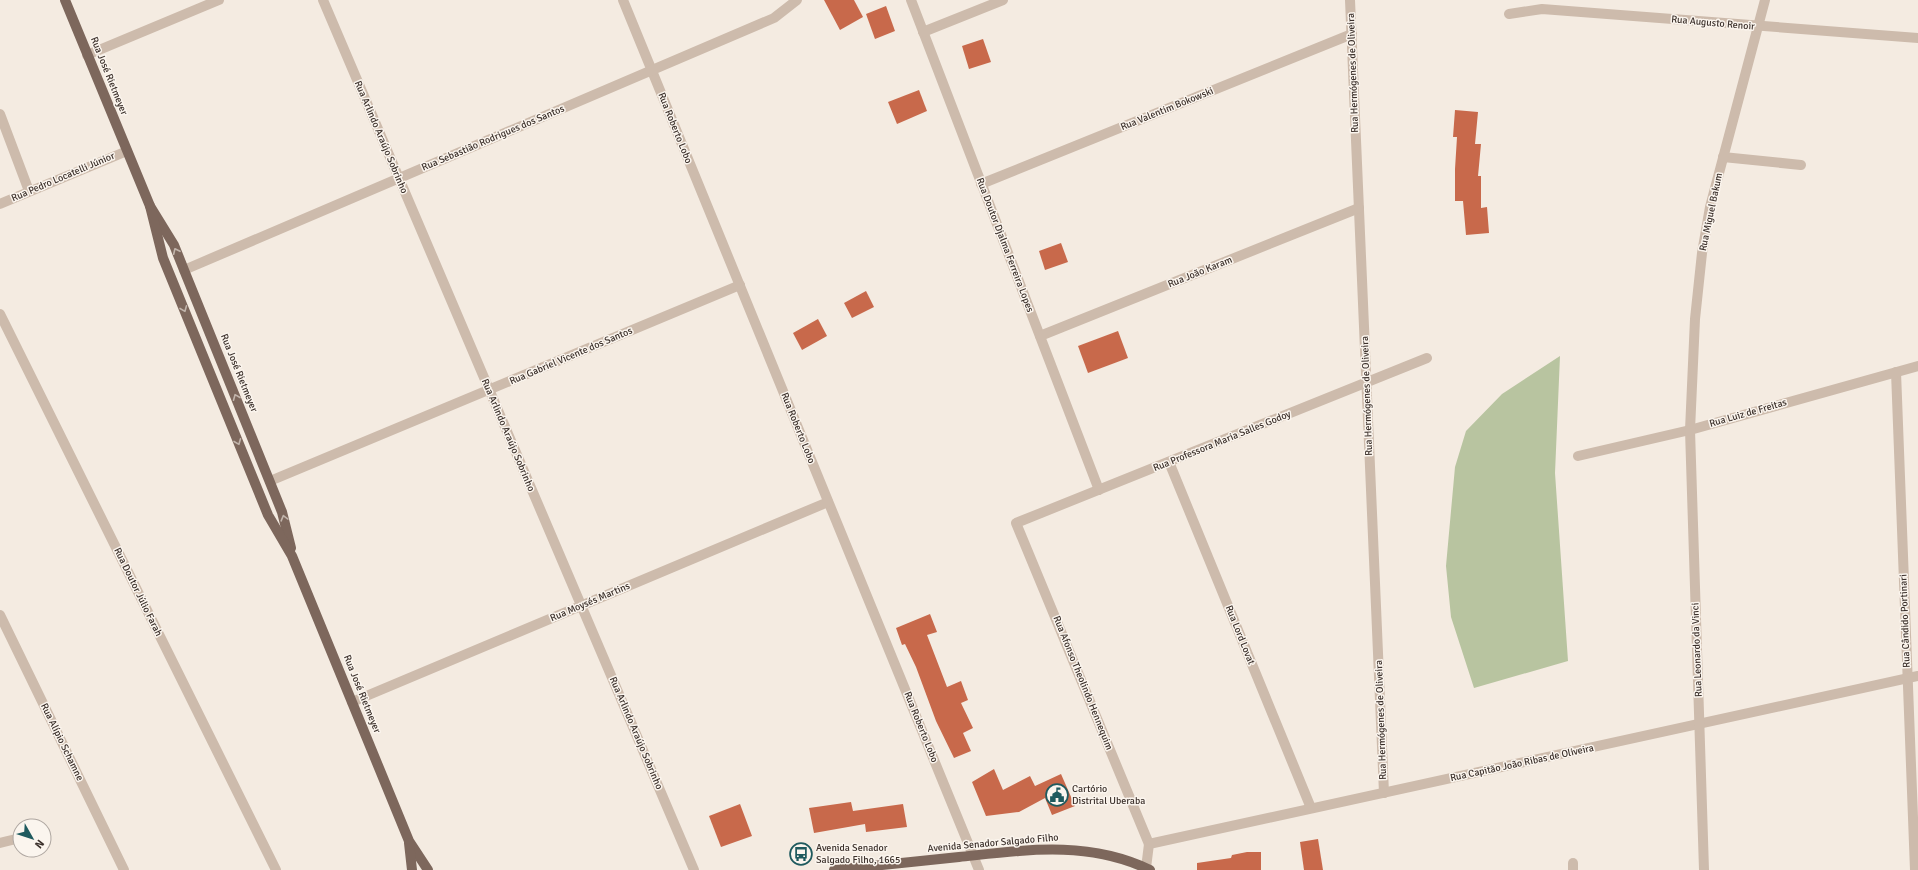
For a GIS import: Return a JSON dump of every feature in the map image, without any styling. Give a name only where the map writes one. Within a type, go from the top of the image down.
[{"type":"main road","name":"Rua José Rietmeyer","points":[[65,0],[150,206],[163,258],[270,521],[292,556]]},
{"type":"main road","name":"Rua José Rietmeyer","points":[[150,206],[174,245],[282,512],[292,556],[409,841],[428,870]]},
{"type":"main road","name":"Rua José Rietmeyer","points":[[409,841],[412,870]]},
{"type":"main road","name":"Avenida Senador Salgado Filho","points":[[834,870],[1040,849],[1080,850],[1112,856],[1148,869]]},
{"type":"street","points":[[87,55],[219,0]]},
{"type":"street","name":"Rua Arlindo Araújo Sobrinho","points":[[323,0],[694,870]]},
{"type":"street","name":"Rua Roberto Lobo","points":[[623,0],[979,870]]},
{"type":"street","name":"Rua Sebastião Rodrigues dos Santos","points":[[184,270],[774,18],[797,0]]},
{"type":"street","name":"Rua Doutor Djalma Ferreira Lopes","points":[[911,0],[1099,490]]},
{"type":"street","points":[[923,32],[1003,0]]},
{"type":"street","name":"Rua Hermógenes de Oliveira","points":[[1350,0],[1384,793]]},
{"type":"street","name":"Rua Miguel Bakum","points":[[1690,430],[1698,279],[1710,207],[1765,0]]},
{"type":"street","name":"Rua Augusto Renoir","points":[[1509,14],[1542,9],[1918,38]]},
{"type":"street","name":"Rua Valentim Bokowski","points":[[981,184],[1352,34]]},
{"type":"street","points":[[0,114],[29,191]]},
{"type":"street","name":"Rua Pedro Locatelli Júnior","points":[[0,204],[127,151]]},
{"type":"street","points":[[1723,157],[1802,165]]},
{"type":"street","name":"Rua João Karam","points":[[1040,336],[1359,208]]},
{"type":"street","name":"Rua Gabriel Vicente dos Santos","points":[[270,481],[740,285]]},
{"type":"street","name":"Rua Doutor Júlio Farah","points":[[0,314],[276,870]]},
{"type":"street","name":"Rua Professora Maria Salles Godoy","points":[[1016,523],[1427,358]]},
{"type":"street","name":"Rua Luiz de Freitas","points":[[1578,456],[1690,430],[1918,366]]},
{"type":"street","name":"Rua Cândido Portinari","points":[[1896,372],[1915,870]]},
{"type":"street","name":"Rua Leonardo da Vinci","points":[[1690,430],[1704,870]]},
{"type":"street","name":"Rua Lord Lovat","points":[[1169,462],[1311,808]]},
{"type":"street","name":"Rua Moysés Martins","points":[[352,702],[828,502]]},
{"type":"street","name":"Rua Afonso Theolindo Hennequim","points":[[1016,523],[1149,844]]},
{"type":"street","name":"Rua Alípio Schamne","points":[[0,615],[124,870]]},
{"type":"street","name":"Rua Capitão João Ribas de Oliveira","points":[[1149,844],[1918,676]]},
{"type":"street","points":[[0,843],[12,840]]},
{"type":"street","points":[[1148,869],[1149,844]]},
{"type":"green space","points":[[1560,356],[1555,473],[1568,661],[1474,688],[1451,617],[1446,566],[1455,467],[1466,431],[1502,394]]},
{"type":"building","points":[[824,0],[854,0],[863,17],[840,30]]},
{"type":"building","points":[[886,6],[895,31],[875,39],[866,14]]},
{"type":"building","points":[[983,39],[991,62],[969,69],[962,46]]},
{"type":"building","points":[[919,90],[927,111],[897,124],[888,102]]},
{"type":"building","points":[[1455,110],[1478,112],[1475,144],[1481,144],[1478,176],[1481,176],[1481,208],[1487,207],[1489,233],[1466,235],[1463,201],[1455,201],[1457,137],[1453,137]]},
{"type":"building","points":[[1061,243],[1068,262],[1045,270],[1039,251]]},
{"type":"building","points":[[866,291],[874,307],[852,318],[844,303]]},
{"type":"building","points":[[818,319],[827,336],[802,350],[793,333]]},
{"type":"building","points":[[1118,331],[1128,358],[1088,373],[1078,346]]},
{"type":"building","points":[[930,614],[937,632],[927,635],[947,687],[961,681],[968,700],[961,703],[973,728],[963,733],[971,751],[954,758],[936,721],[916,667],[905,644],[902,645],[896,628]]},
{"type":"building","points":[[994,769],[1003,790],[1030,776],[1035,786],[1061,774],[1075,806],[1052,815],[1045,798],[1019,812],[986,816],[972,782]]},
{"type":"building","points":[[851,802],[853,811],[903,804],[907,827],[866,832],[865,824],[814,833],[809,808]]},
{"type":"building","points":[[740,804],[752,836],[721,847],[709,816]]},
{"type":"building","points":[[1318,839],[1323,870],[1304,870],[1300,842]]},
{"type":"building","points":[[1247,852],[1261,852],[1261,870],[1197,870],[1197,863],[1231,858],[1232,855]]},
{"type":"place","name":"Cartório Distrital Uberaba","points":[[1057,795]]},
{"type":"place","name":"Avenida Senador Salgado Filho, 1665","points":[[801,854]]}]
